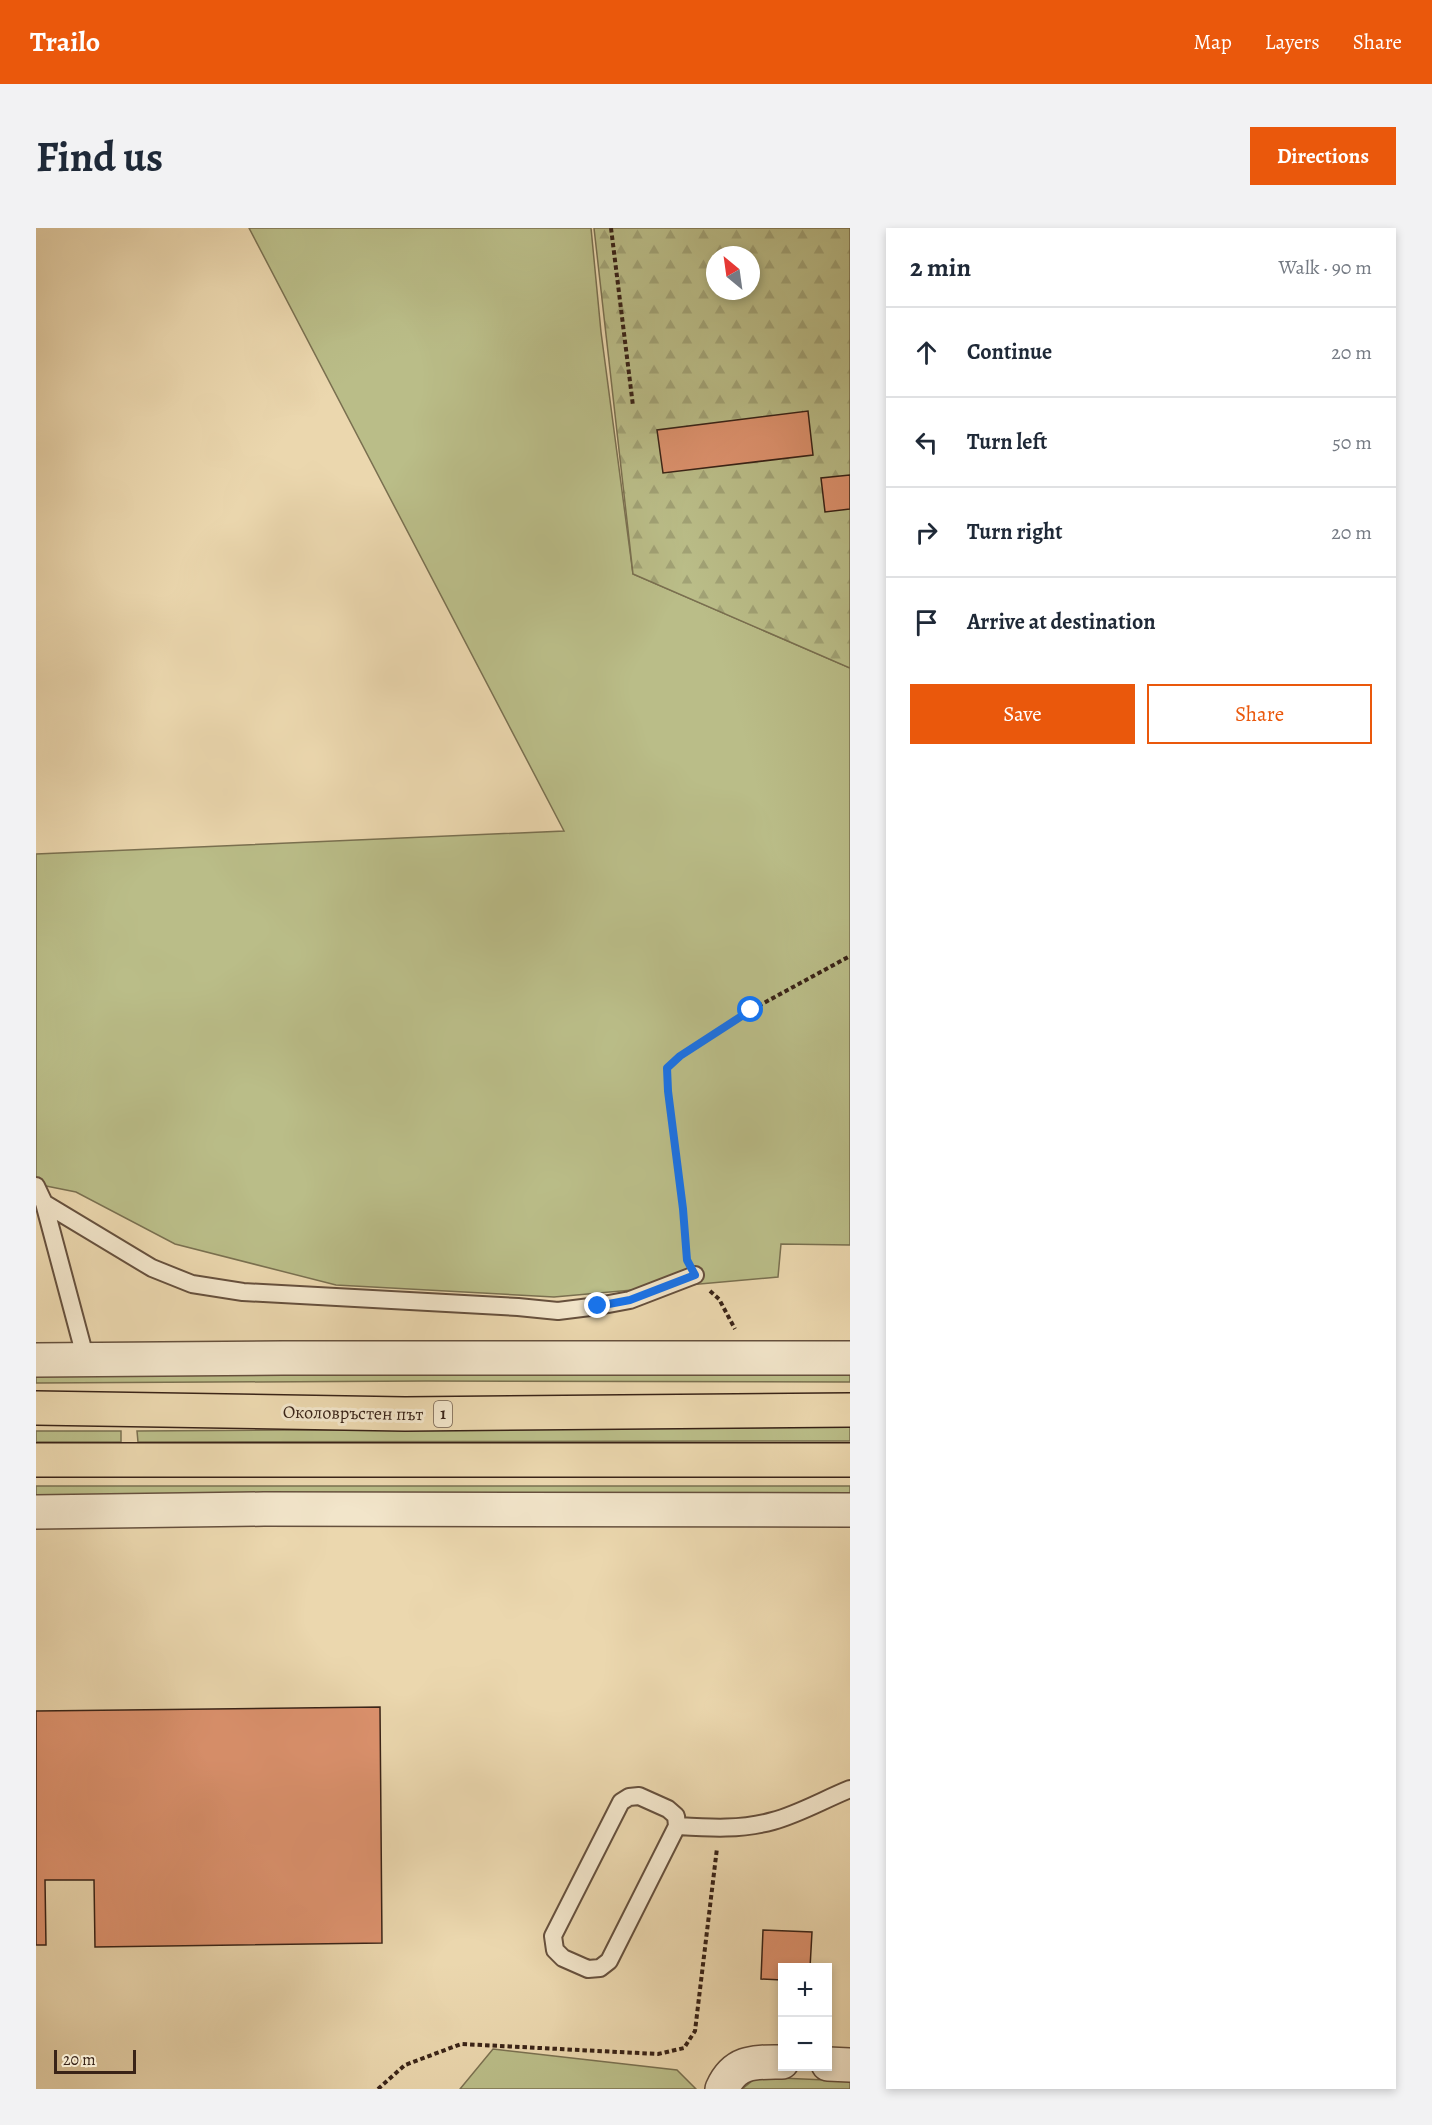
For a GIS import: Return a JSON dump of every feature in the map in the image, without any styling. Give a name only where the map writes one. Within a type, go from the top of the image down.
[{"type":"highway","name":"Околовръстен път","points":[[36,1408],[405,1414],[850,1410]]},
{"type":"highway","points":[[36,1460],[850,1460]]},
{"type":"street","points":[[36,1360],[850,1358]]},
{"type":"street","points":[[36,1512],[264,1509],[850,1510]]},
{"type":"street","points":[[722,2089],[728,2076],[752,2062],[778,2062]]},
{"type":"street","points":[[832,2064],[850,2064]]},
{"type":"lane","points":[[36,1186],[44,1203],[86,1360]]},
{"type":"lane","points":[[44,1203],[153,1268],[192,1284],[243,1292],[558,1311],[630,1300],[695,1275]]},
{"type":"lane","points":[[677,1826],[720,1829],[774,1821],[850,1789]]},
{"type":"lane","points":[[639,1796],[649,1800],[668,1809],[676,1816],[677,1826],[609,1961],[600,1968],[588,1969],[563,1958],[555,1950],[553,1936],[621,1802],[629,1797],[639,1796]]},
{"type":"path","points":[[611,228],[633,406]]},
{"type":"path","points":[[739,1358],[735,1327],[718,1299],[695,1275],[687,1260],[667,1068],[680,1056],[751,1010],[850,956]]},
{"type":"path","points":[[378,2089],[405,2066],[461,2044],[658,2054],[684,2048],[694,2031],[720,1829]]},
{"type":"green space","points":[[249,228],[591,228],[601,332],[633,574],[850,668],[850,1245],[781,1244],[778,1277],[554,1297],[336,1285],[175,1244],[76,1192],[36,1184],[36,854],[564,831]]},
{"type":"green space","points":[[594,228],[850,228],[850,668],[633,574]]},
{"type":"green space","points":[[36,1372],[850,1372],[850,1382],[36,1383]]},
{"type":"green space","points":[[850,1427],[850,1441],[138,1442],[137,1431]]},
{"type":"green space","points":[[36,1431],[121,1431],[121,1442],[36,1442]]},
{"type":"green space","points":[[36,1486],[850,1486],[850,1498],[36,1498]]},
{"type":"green space","points":[[493,2049],[677,2070],[696,2089],[460,2089]]},
{"type":"green space","points":[[757,2077],[850,2081],[850,2089],[742,2089]]},
{"type":"building","points":[[808,411],[813,455],[663,473],[657,430]]},
{"type":"building","points":[[850,475],[850,509],[825,512],[821,478]]},
{"type":"building","points":[[380,1707],[382,1943],[95,1947],[94,1880],[45,1880],[46,1945],[36,1945],[36,1711]]},
{"type":"building","points":[[763,1930],[812,1932],[810,1963],[778,1963],[778,1980],[761,1979]]},
{"type":"route","points":[[598,1306],[630,1300],[695,1275],[687,1260],[667,1068],[680,1056],[751,1010]]}]
